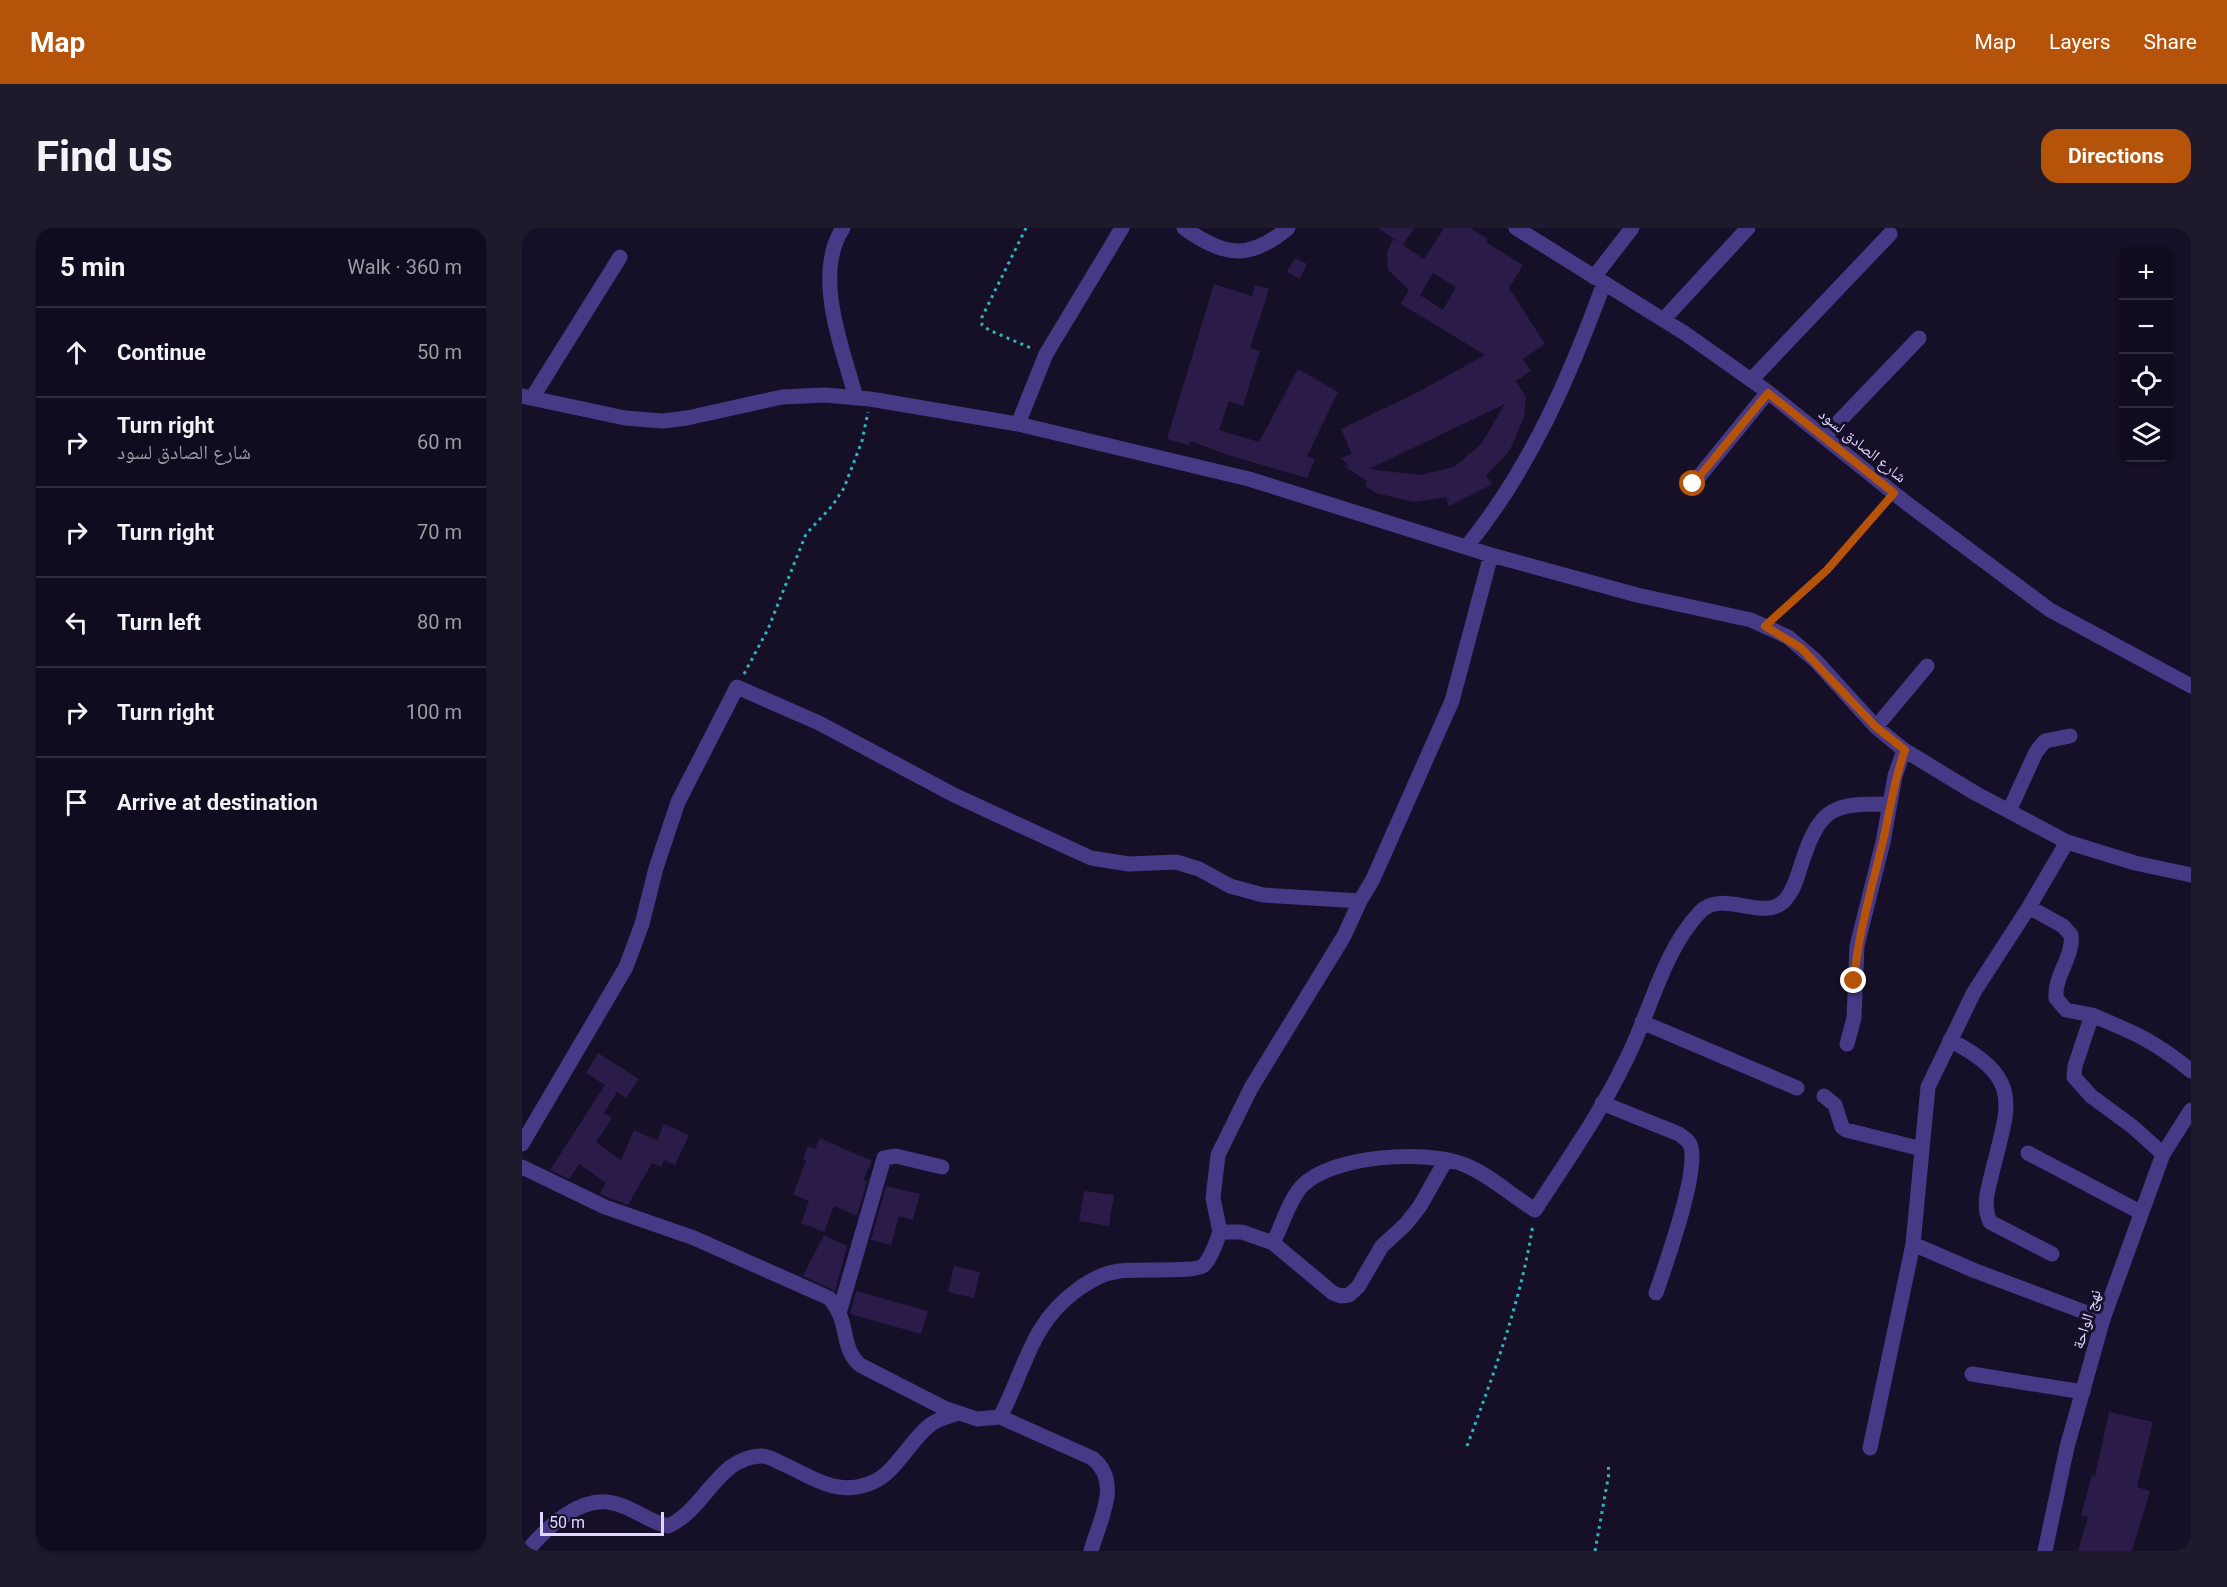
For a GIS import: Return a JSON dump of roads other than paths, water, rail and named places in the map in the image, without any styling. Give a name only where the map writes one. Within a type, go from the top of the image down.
[{"type":"street","points":[[843,228],[832,256],[829,291],[863,399]]},
{"type":"street","points":[[1018,424],[1046,354],[1122,228]]},
{"type":"street","points":[[1184,228],[1207,244],[1241,252],[1264,245],[1288,228]]},
{"type":"street","name":"شارع الصادق لسود","points":[[1517,228],[1663,320],[1751,380],[1894,493],[2050,610],[2191,686]]},
{"type":"street","points":[[1467,546],[1511,488],[1546,422],[1581,345],[1599,280],[1632,228]]},
{"type":"street","points":[[1663,320],[1748,228]]},
{"type":"street","points":[[1751,380],[1890,234]]},
{"type":"street","points":[[620,257],[527,397],[625,418],[663,421],[687,418],[782,397],[863,399],[1018,424],[1249,479],[1491,555],[1765,626],[1801,648],[1876,727],[1905,750],[2009,811],[2067,842],[2135,863],[2191,875]]},
{"type":"street","points":[[1824,436],[1919,338]]},
{"type":"street","points":[[1693,484],[1768,393]]},
{"type":"street","points":[[1000,1417],[1020,1378],[1039,1329],[1054,1310],[1077,1290],[1095,1278],[1116,1271],[1142,1268],[1195,1270],[1203,1266],[1208,1259],[1220,1232],[1213,1198],[1218,1155],[1257,1078],[1344,936],[1373,879],[1452,702],[1491,555]]},
{"type":"street","points":[[1876,727],[1927,666]]},
{"type":"street","points":[[522,1144],[626,967],[642,924],[656,868],[678,802],[737,687],[819,723],[1018,826],[1090,858],[1129,864],[1176,862],[1199,868],[1230,886],[1263,895],[1360,902]]},
{"type":"street","points":[[2009,811],[2036,752],[2044,741],[2070,736]]},
{"type":"street","points":[[1847,1044],[1854,1018],[1857,946],[1895,776],[1905,750]]},
{"type":"street","points":[[1273,1243],[1300,1188],[1323,1172],[1370,1160],[1422,1157],[1466,1165],[1535,1210],[1583,1139],[1626,1062],[1667,960],[1684,931],[1703,909],[1724,902],[1771,908],[1785,901],[1795,884],[1812,837],[1824,817],[1839,807],[1890,804]]},
{"type":"street","points":[[1870,1448],[1913,1244],[1928,1087],[1974,992],[2029,907],[2067,842]]},
{"type":"street","points":[[2029,907],[2063,926],[2071,935],[2070,948],[2056,984],[2056,998],[2066,1010],[2092,1015],[2141,1035],[2164,1049],[2191,1071]]},
{"type":"street","points":[[2092,1015],[2074,1065],[2074,1077],[2091,1096],[2133,1127],[2163,1154]]},
{"type":"street","points":[[1642,1022],[1797,1088]]},
{"type":"street","points":[[1950,1040],[1991,1065],[2000,1077],[2004,1092],[2005,1118],[1985,1202],[1990,1222],[2052,1254]]},
{"type":"street","points":[[1824,1096],[1835,1106],[1842,1127],[1846,1130],[1922,1149]]},
{"type":"street","points":[[1602,1102],[1679,1134],[1689,1141],[1692,1150],[1690,1176],[1656,1293]]},
{"type":"street","name":"نهج الواحة","points":[[2045,1551],[2056,1491],[2103,1319],[2163,1154],[2191,1110]]},
{"type":"street","points":[[2028,1153],[2140,1212]]},
{"type":"street","points":[[840,1310],[884,1158],[896,1156],[942,1167]]},
{"type":"street","points":[[1220,1232],[1242,1232],[1273,1243],[1333,1293],[1341,1296],[1349,1295],[1358,1287],[1382,1246],[1406,1224],[1420,1206],[1446,1160]]},
{"type":"street","points":[[522,1167],[605,1207],[694,1238],[829,1298],[840,1310],[851,1356],[860,1365],[944,1408],[977,1419],[1000,1417],[1092,1458],[1102,1466],[1108,1477],[1109,1492],[1091,1551]]},
{"type":"street","points":[[1913,1244],[1973,1270],[2103,1319]]},
{"type":"street","points":[[1972,1374],[2083,1392]]},
{"type":"street","points":[[527,1551],[546,1528],[573,1510],[602,1502],[615,1503],[657,1524],[668,1526],[696,1508],[730,1467],[745,1459],[762,1455],[835,1488],[855,1487],[874,1482],[909,1451],[930,1424],[959,1413]]}]
